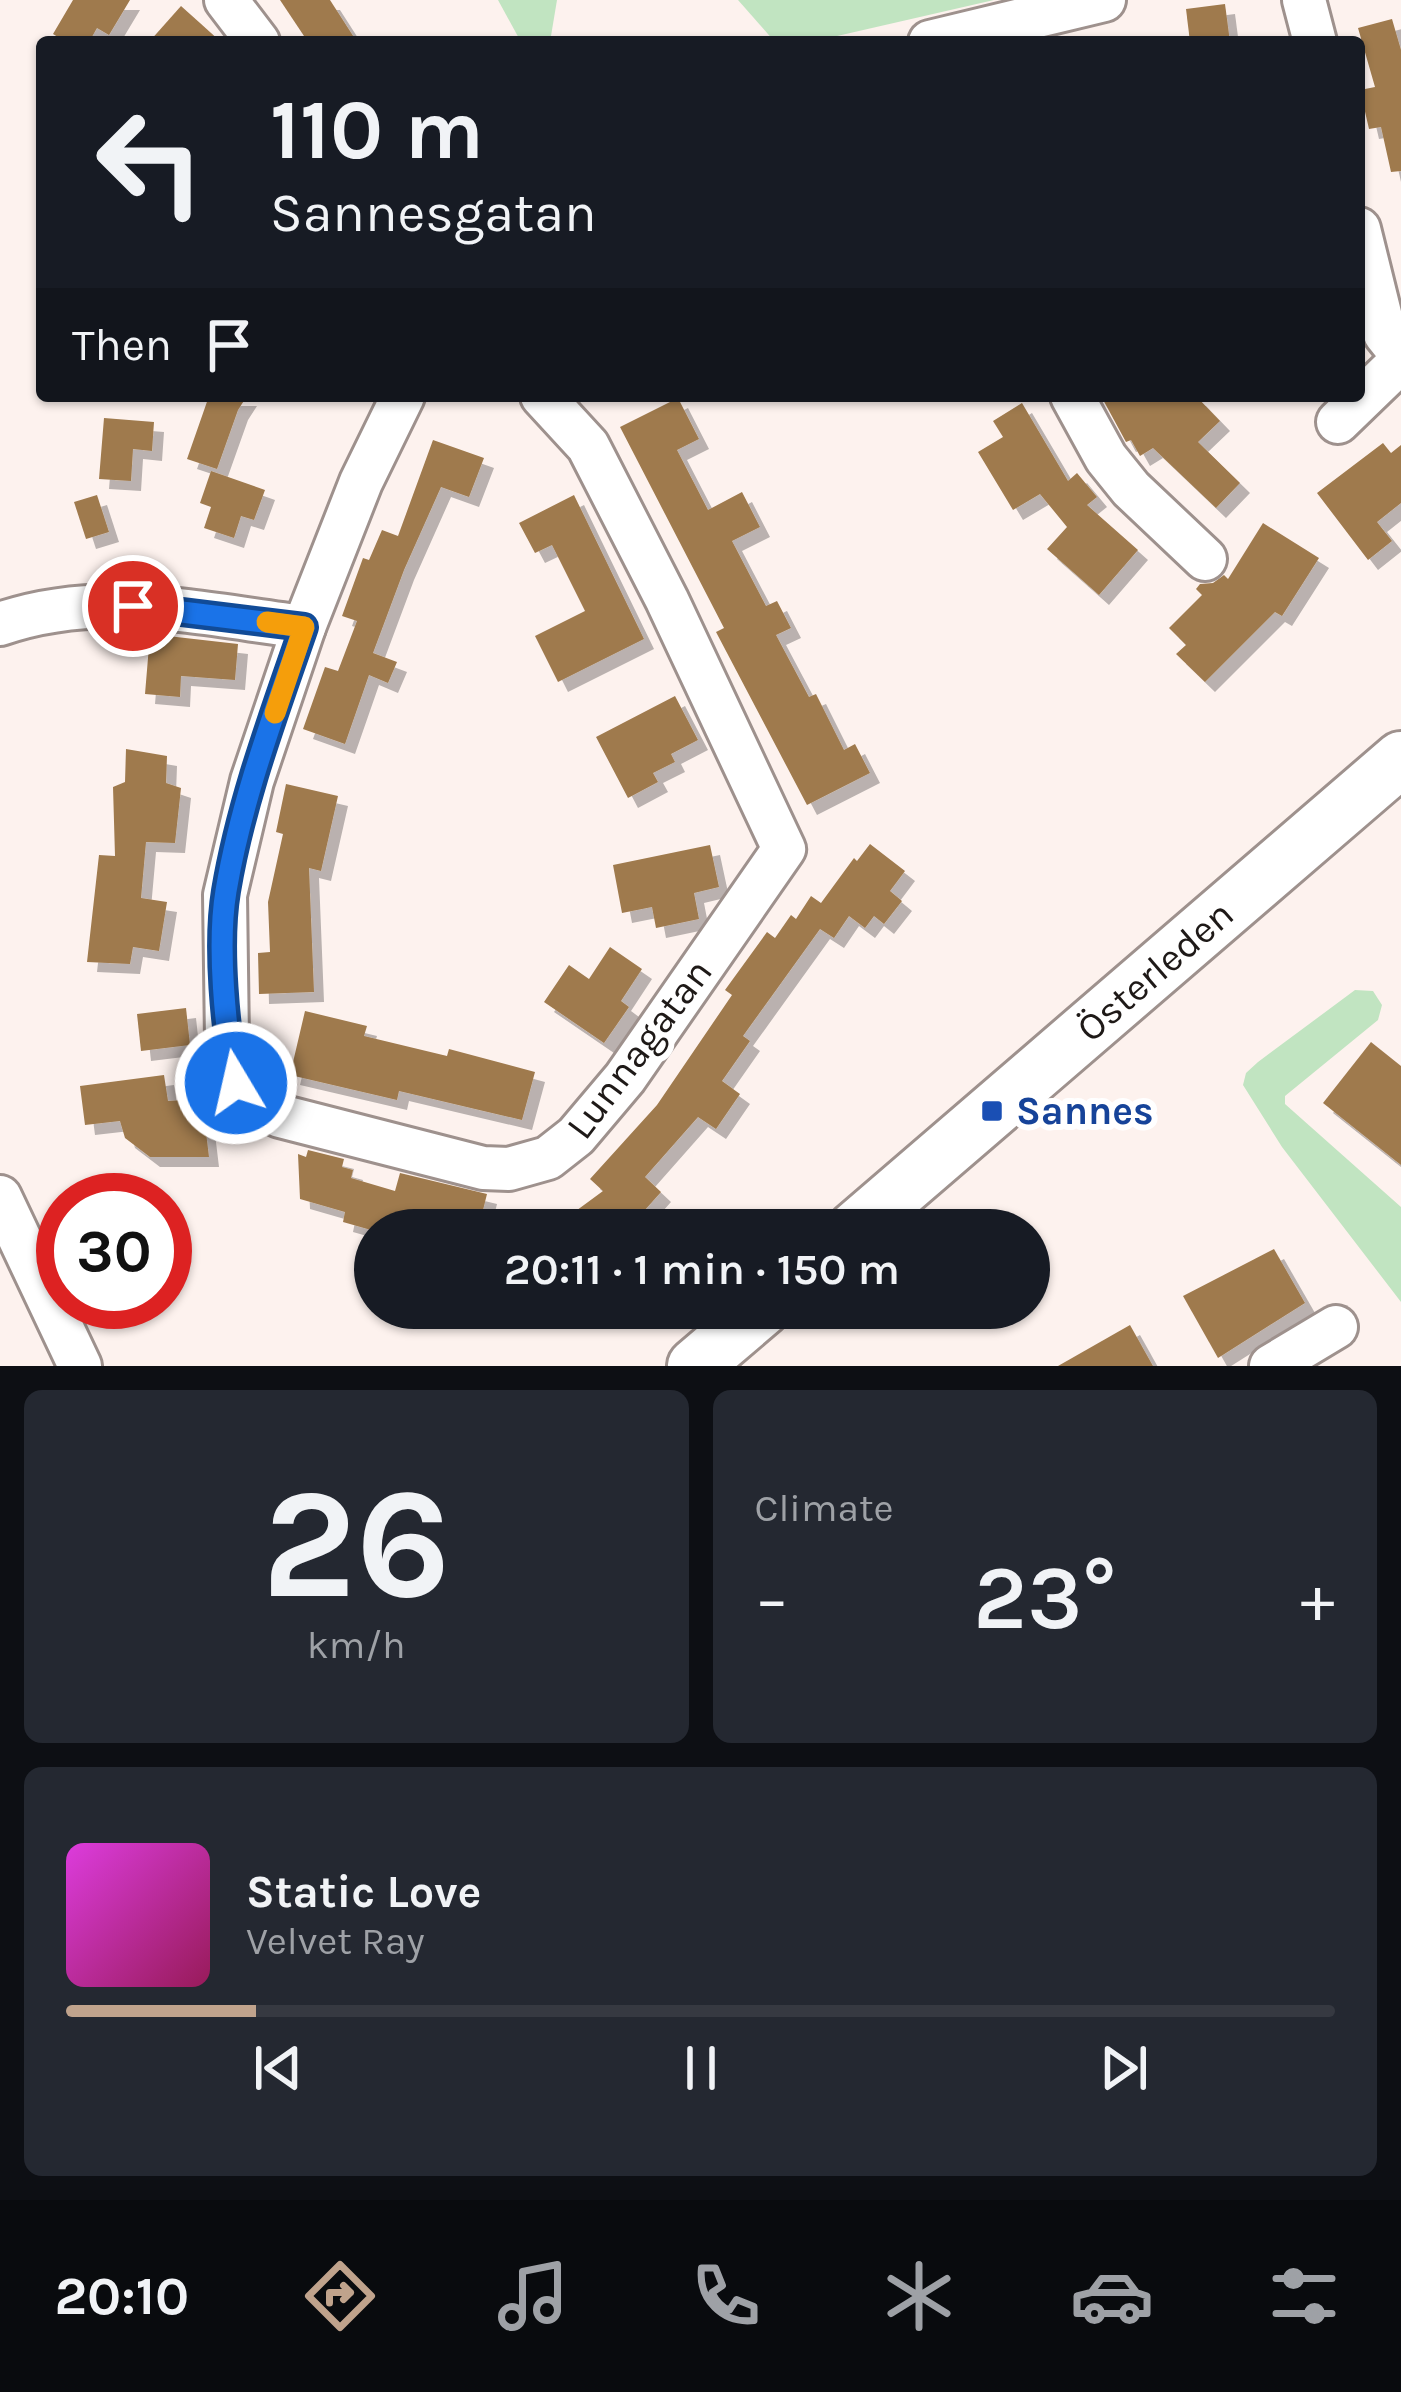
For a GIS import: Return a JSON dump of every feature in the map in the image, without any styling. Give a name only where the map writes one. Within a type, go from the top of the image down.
[{"type":"main road","name":"Österleden","points":[[878,1209],[1401,759]]},
{"type":"main road","points":[[695,1366],[739,1329]]},
{"type":"street","points":[[226,0],[253,36]]},
{"type":"street","points":[[963,36],[1104,0]]},
{"type":"street","points":[[1304,0],[1314,36]]},
{"type":"street","points":[[1365,253],[1385,334],[1401,358],[1365,395]]},
{"type":"street","name":"Lunnagatan","points":[[400,402],[361,482],[304,627],[252,781],[225,895],[227,1040],[236,1083],[262,1109],[484,1168],[509,1169],[532,1165],[576,1136],[625,1078],[784,849],[668,600],[588,446],[548,402]]},
{"type":"street","points":[[1075,402],[1106,458],[1131,489],[1205,560]]},
{"type":"street","points":[[1338,422],[1358,402]]},
{"type":"street","points":[[0,624],[76,604],[133,606],[304,627]]},
{"type":"street","points":[[0,1197],[80,1366]]},
{"type":"street","points":[[1271,1366],[1336,1327]]},
{"type":"green space","points":[[498,0],[557,0],[551,36],[518,36]]},
{"type":"green space","points":[[738,0],[994,0],[837,36],[770,36]]},
{"type":"green space","points":[[1355,990],[1373,991],[1382,1005],[1378,1020],[1285,1096],[1285,1104],[1401,1207],[1401,1302],[1282,1147],[1243,1085],[1246,1073],[1258,1062]]},
{"type":"building","points":[[73,0],[130,0],[109,35],[97,28],[92,36],[53,34]]},
{"type":"building","points":[[280,0],[330,0],[353,36],[304,36]]},
{"type":"building","points":[[1225,4],[1229,36],[1189,36],[1186,9]]},
{"type":"building","points":[[181,6],[214,36],[154,36]]},
{"type":"building","points":[[1392,19],[1401,50],[1401,171],[1391,172],[1381,127],[1369,129],[1365,89],[1375,87],[1365,36],[1358,28]]},
{"type":"building","points":[[207,402],[243,402],[217,469],[187,459]]},
{"type":"building","points":[[670,402],[680,402],[699,439],[677,450],[708,510],[742,492],[760,527],[732,541],[766,606],[777,601],[791,628],[776,635],[809,697],[816,694],[844,750],[855,744],[870,773],[807,805],[716,632],[724,628],[620,427]]},
{"type":"building","points":[[1104,402],[1202,402],[1220,421],[1198,442],[1240,483],[1216,508],[1153,448],[1140,456],[1131,440],[1126,442]]},
{"type":"building","points":[[1022,403],[1068,481],[1077,473],[1097,497],[1087,505],[1138,550],[1099,595],[1047,549],[1067,527],[1040,494],[1013,510],[978,452],[1003,437],[993,421]]},
{"type":"building","points":[[104,418],[154,422],[152,451],[133,449],[131,481],[99,479]]},
{"type":"building","points":[[433,440],[484,458],[469,497],[441,487],[404,570],[373,653],[397,662],[388,683],[369,675],[345,744],[303,729],[325,667],[338,671],[357,621],[342,616],[363,558],[369,560],[382,530],[398,536]]},
{"type":"building","points":[[1383,443],[1391,453],[1401,445],[1401,503],[1377,522],[1392,541],[1368,560],[1317,493]]},
{"type":"building","points":[[211,471],[265,490],[254,520],[241,516],[234,538],[204,528],[211,507],[200,503]]},
{"type":"building","points":[[97,495],[109,532],[86,539],[74,502]]},
{"type":"building","points":[[574,495],[644,639],[558,682],[535,636],[585,611],[552,545],[535,553],[519,523]]},
{"type":"building","points":[[1263,523],[1319,558],[1282,616],[1275,612],[1205,682],[1176,654],[1186,645],[1169,628],[1202,595],[1196,589],[1200,584],[1213,583],[1224,575],[1228,579]]},
{"type":"building","points":[[150,634],[238,644],[235,680],[181,676],[180,697],[145,694]]},
{"type":"building","points":[[675,696],[698,740],[671,754],[675,762],[653,773],[658,782],[628,798],[596,737]]},
{"type":"building","points":[[126,749],[167,756],[166,783],[181,788],[175,843],[146,842],[141,898],[167,902],[159,951],[133,947],[130,964],[87,962],[99,855],[115,856],[113,787],[125,782]]},
{"type":"building","points":[[286,784],[338,796],[321,871],[309,868],[314,992],[259,994],[258,953],[270,952],[268,902],[283,834],[276,832]]},
{"type":"building","points":[[870,844],[905,871],[890,891],[902,901],[884,924],[874,916],[865,928],[849,916],[834,938],[820,929],[743,1036],[750,1041],[722,1081],[740,1094],[716,1129],[698,1117],[645,1177],[661,1192],[646,1209],[579,1209],[603,1191],[590,1179],[657,1105],[732,995],[725,990],[767,932],[775,938],[811,896],[821,903],[854,858],[857,861]]},
{"type":"building","points":[[710,845],[719,887],[694,893],[699,919],[656,928],[652,907],[622,913],[613,865]]},
{"type":"building","points":[[610,947],[642,969],[621,1001],[629,1007],[604,1043],[544,1002],[569,965],[589,979]]},
{"type":"building","points":[[186,1008],[190,1045],[141,1051],[137,1014]]},
{"type":"building","points":[[305,1011],[367,1026],[364,1036],[447,1056],[449,1049],[535,1072],[522,1120],[399,1091],[397,1100],[290,1075]]},
{"type":"building","points":[[1371,1042],[1401,1066],[1401,1165],[1323,1103]]},
{"type":"building","points":[[164,1075],[168,1101],[202,1099],[209,1157],[150,1157],[125,1138],[120,1121],[85,1125],[80,1086]]},
{"type":"building","points":[[308,1150],[344,1159],[342,1167],[353,1170],[351,1178],[395,1191],[400,1173],[487,1194],[483,1209],[354,1209],[354,1225],[343,1222],[345,1212],[300,1199],[298,1154],[306,1157]]},
{"type":"building","points":[[1274,1249],[1305,1303],[1218,1358],[1183,1296]]},
{"type":"building","points":[[1130,1325],[1153,1366],[1058,1366]]},
{"type":"slow traffic","points":[[267,622],[304,627],[275,713]]},
{"type":"place","name":"Sannes","points":[[992,1111]]},
{"type":"route","points":[[133,606],[304,627],[252,781],[225,895],[227,1040],[236,1083]]}]
